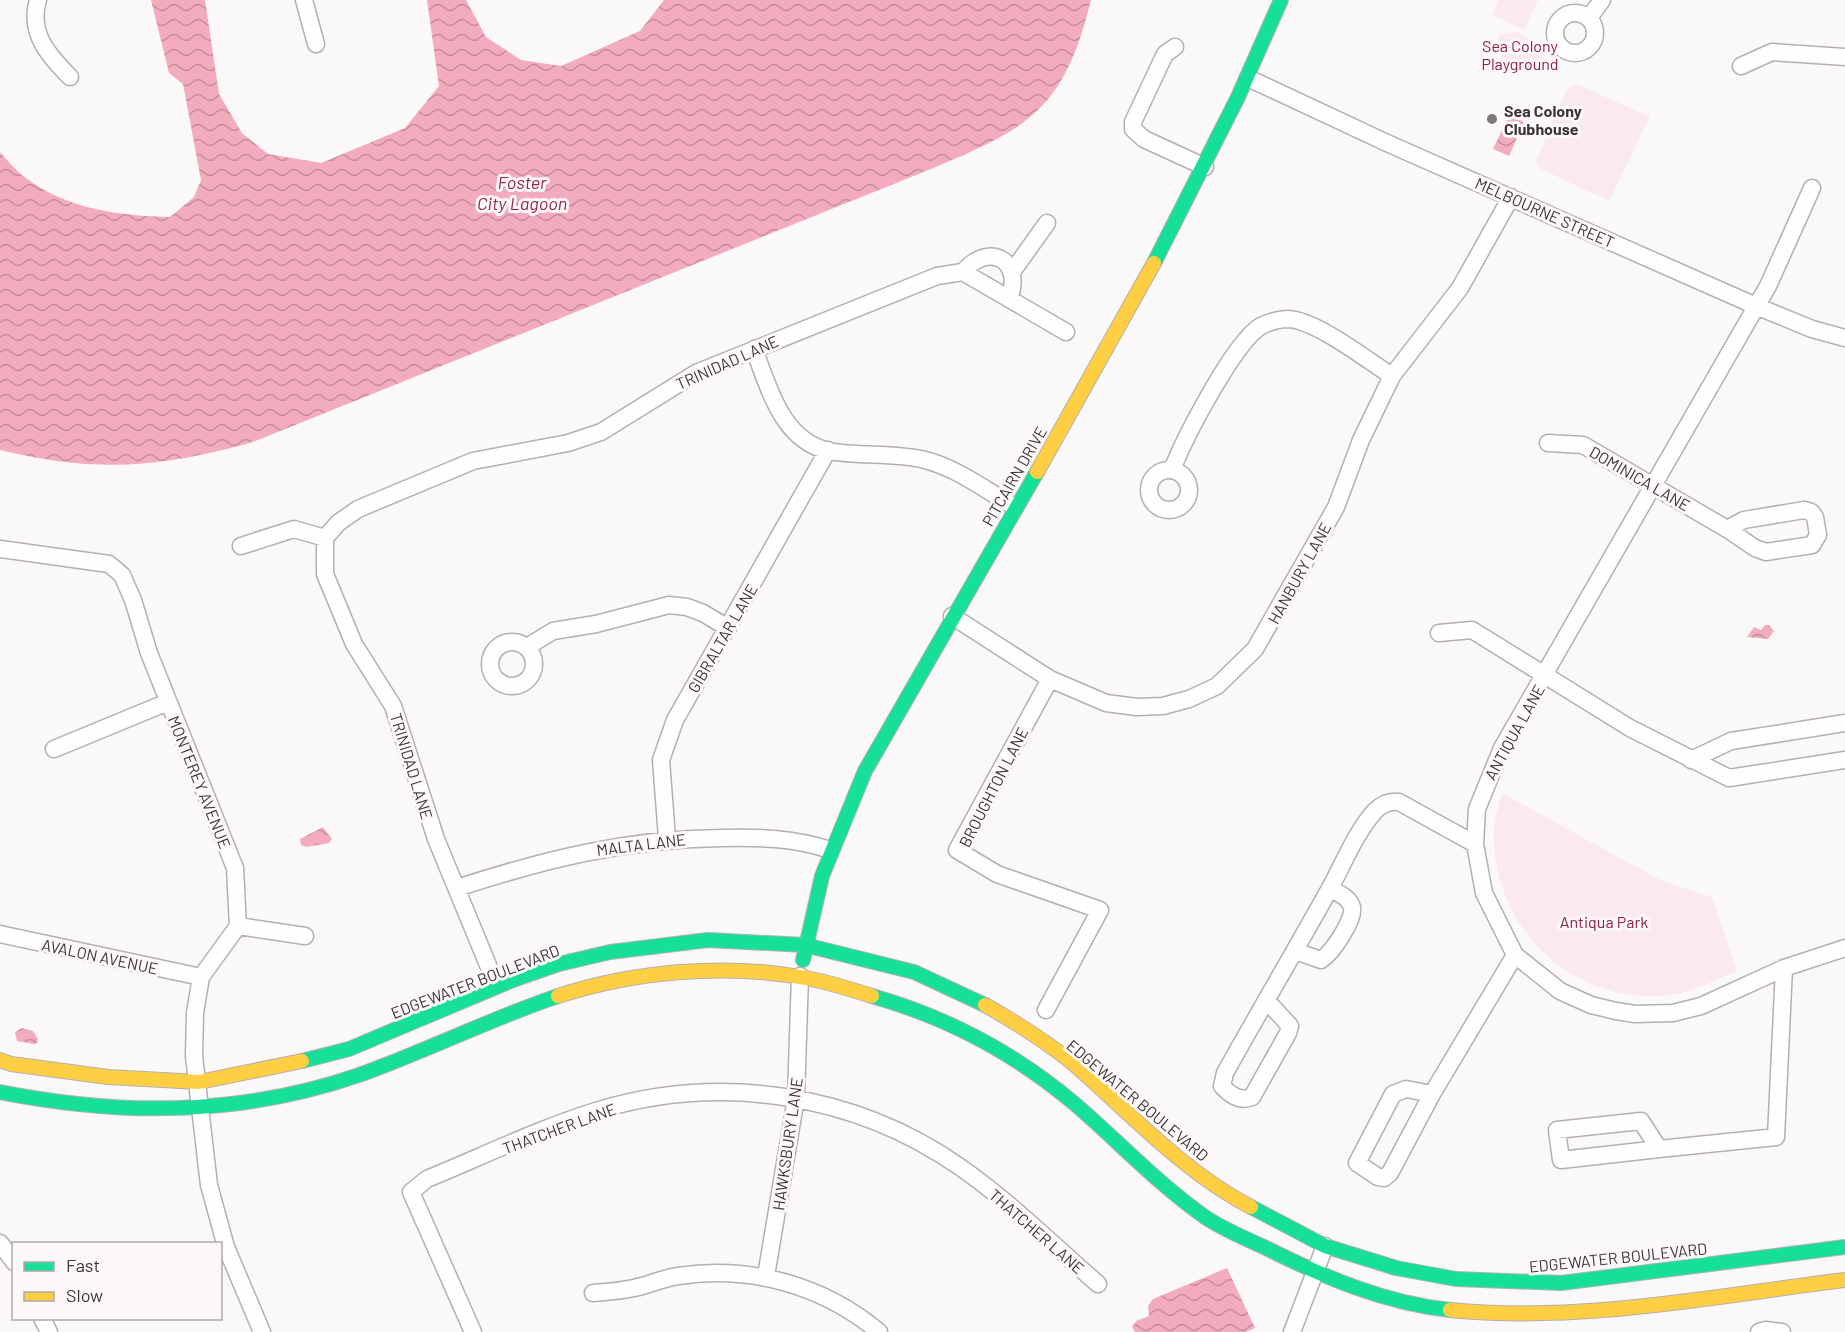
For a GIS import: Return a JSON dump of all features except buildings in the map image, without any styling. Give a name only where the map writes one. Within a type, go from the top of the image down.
[{"type":"street","points":[[38,0],[34,12],[44,51],[70,77]]},
{"type":"street","points":[[304,0],[316,44]]},
{"type":"street","name":"PITCAIRN DRIVE","points":[[800,976],[817,889],[844,811],[878,746],[1106,350],[1205,167],[1248,78],[1281,0]]},
{"type":"street","points":[[1589,18],[1602,0]]},
{"type":"street","points":[[1175,47],[1165,54],[1133,122],[1133,129],[1144,139],[1205,167]]},
{"type":"street","points":[[1741,66],[1772,52],[1845,57]]},
{"type":"street","name":"MELBOURNE STREET","points":[[1248,78],[1756,306],[1812,329],[1845,338]]},
{"type":"street","name":"ANTIQUA LANE","points":[[1812,188],[1756,306],[1502,748],[1477,809],[1475,844],[1484,893],[1515,955],[1560,991],[1591,1005],[1635,1014],[1673,1012],[1701,1006],[1784,968],[1845,948]]},
{"type":"street","name":"HANBURY LANE","points":[[952,616],[1050,679],[1106,703],[1137,707],[1163,706],[1189,699],[1217,686],[1255,650],[1333,513],[1361,440],[1392,376],[1460,288],[1511,197]]},
{"type":"street","points":[[1012,272],[1047,223]]},
{"type":"street","points":[[1009,299],[1013,287],[1012,272],[1002,259],[987,255],[972,261],[963,272],[1009,299],[1066,332]]},
{"type":"street","name":"TRINIDAD LANE","points":[[488,965],[419,793],[406,741],[393,706],[354,644],[325,574],[325,538],[338,523],[358,509],[473,461],[568,443],[601,432],[696,373],[913,284],[963,272]]},
{"type":"street","points":[[1172,470],[1178,454],[1227,368],[1241,346],[1261,326],[1287,319],[1308,323],[1392,376]]},
{"type":"street","points":[[754,349],[789,427],[798,436],[828,450],[904,455],[928,460],[1015,507]]},
{"type":"street","name":"DOMINICA LANE","points":[[1548,443],[1583,445],[1727,529],[1755,548],[1766,552],[1812,545],[1818,535],[1815,517],[1811,512],[1804,510],[1744,520],[1727,529]]},
{"type":"street","name":"GIBRALTAR LANE","points":[[668,838],[661,760],[666,740],[675,720],[828,450]]},
{"type":"street","points":[[242,546],[294,529],[325,538]]},
{"type":"street","name":"MONTEREY AVENUE","points":[[0,549],[109,564],[122,576],[168,702],[235,868],[237,926]]},
{"type":"street","points":[[527,647],[553,631],[596,624],[669,605],[687,607],[703,613],[728,628]]},
{"type":"street","points":[[1439,633],[1472,630],[1630,728],[1729,778],[1845,760]]},
{"type":"street","name":"BROUGHTON LANE","points":[[1046,1010],[1100,910],[997,874],[957,850],[1050,679]]},
{"type":"street","points":[[54,748],[168,702]]},
{"type":"street","points":[[1691,760],[1731,741],[1845,723]]},
{"type":"street","points":[[1266,1000],[1286,1019],[1290,1026],[1252,1097],[1246,1100],[1228,1094],[1222,1086],[1222,1079],[1266,1000],[1369,819],[1377,809],[1391,802],[1415,808],[1475,844]]},
{"type":"street","name":"MALTA LANE","points":[[457,888],[547,860],[668,838],[780,839],[809,843],[830,850]]},
{"type":"street","points":[[1294,951],[1321,960],[1331,952],[1350,920],[1352,910],[1349,901],[1330,889]]},
{"type":"street","points":[[258,1331],[226,1247],[209,1185],[199,1082],[194,1056],[195,1013],[201,976],[237,926],[305,936]]},
{"type":"street","name":"AVALON AVENUE","points":[[0,934],[201,976]]},
{"type":"street","name":"EDGEWATER BOULEVARD","points":[[0,1060],[11,1064],[108,1077],[199,1082],[278,1067],[349,1049],[513,980],[559,964],[610,952],[708,940],[805,945],[914,972],[987,1006],[1074,1064],[1138,1123],[1225,1194],[1324,1246],[1396,1268],[1446,1277],[1534,1284],[1845,1247]]},
{"type":"street","points":[[1432,1094],[1406,1089],[1393,1094],[1357,1163],[1378,1177],[1384,1178],[1390,1173],[1432,1094],[1515,955]]},
{"type":"street","points":[[1659,1149],[1641,1121],[1557,1130],[1561,1160],[1776,1137],[1784,968]]},
{"type":"street","points":[[0,1092],[105,1107],[201,1110],[284,1097],[332,1083],[511,1012],[583,988],[614,981],[707,971],[800,976],[898,1002],[974,1034],[1055,1088],[1119,1146],[1208,1219],[1315,1273],[1388,1298],[1439,1309],[1520,1314],[1582,1312],[1845,1280]]},
{"type":"street","name":"HAWKSBURY LANE","points":[[766,1276],[796,1098],[800,976]]},
{"type":"street","name":"THATCHER LANE","points":[[473,1332],[411,1192],[427,1179],[596,1111],[662,1096],[710,1092],[796,1098],[865,1118],[919,1141],[983,1184],[1098,1284]]},
{"type":"street","points":[[0,1243],[12,1259]]},
{"type":"street","points":[[1292,1332],[1324,1246]]},
{"type":"street","points":[[593,1293],[632,1289],[675,1276],[705,1273],[766,1276],[840,1305],[879,1332]]},
{"type":"street","points":[[1759,1332],[1766,1330],[1782,1332]]},
{"type":"green space","points":[[1498,0],[1538,0],[1524,30],[1492,15]]},
{"type":"green space","name":"Sea Colony Playground","points":[[1518,32],[1528,38],[1542,60],[1522,72],[1509,68],[1496,46],[1499,35]]},
{"type":"green space","points":[[1577,84],[1650,117],[1609,201],[1539,168],[1536,161],[1567,89]]},
{"type":"green space","name":"Antiqua Park","points":[[1502,793],[1662,881],[1712,897],[1737,971],[1689,991],[1659,996],[1625,994],[1594,985],[1566,970],[1541,950],[1521,926],[1506,898],[1497,867],[1494,833]]},
{"type":"water","name":"Foster City Lagoon","points":[[151,0],[205,0],[219,94],[242,133],[268,154],[321,163],[405,128],[439,86],[427,0],[466,0],[486,37],[521,60],[561,66],[640,31],[664,0],[1091,0],[1068,68],[1053,92],[1036,112],[1016,128],[991,142],[926,171],[250,443],[185,458],[126,464],[66,462],[0,450],[0,152],[26,178],[58,197],[95,209],[132,215],[170,217],[194,197],[201,180],[183,84],[169,73]]},
{"type":"water","points":[[1509,115],[1524,122],[1509,156],[1493,149]]},
{"type":"water","points":[[1765,625],[1769,625],[1774,631],[1768,639],[1747,637],[1754,627],[1761,630]]},
{"type":"water","points":[[323,827],[332,839],[329,843],[306,847],[301,845],[300,839]]},
{"type":"water","points":[[22,1028],[33,1031],[38,1039],[37,1043],[17,1041],[15,1032]]},
{"type":"water","points":[[1227,1268],[1255,1328],[1246,1332],[1135,1332],[1132,1327],[1136,1321],[1149,1316],[1148,1306],[1153,1299]]},
{"type":"traffic: fast","points":[[1154,263],[1238,97],[1281,0]]},
{"type":"traffic: fast","points":[[803,960],[822,876],[865,771],[1037,472]]},
{"type":"traffic: fast","points":[[302,1061],[349,1049],[513,980],[559,964],[610,952],[708,940],[805,945],[914,972],[985,1005]]},
{"type":"traffic: fast","points":[[0,1092],[46,1100],[136,1108],[225,1105],[270,1098],[359,1075],[558,996]]},
{"type":"traffic: fast","points":[[872,996],[953,1026],[1029,1069],[1075,1104],[1171,1191],[1220,1226],[1332,1279],[1378,1295],[1426,1307],[1450,1310]]},
{"type":"traffic: fast","points":[[1251,1207],[1325,1246],[1396,1268],[1456,1279],[1561,1283],[1845,1247]]},
{"type":"traffic: slow","points":[[1037,472],[1154,263]]},
{"type":"traffic: slow","points":[[558,996],[587,987],[649,975],[712,971],[775,973],[806,978],[872,996]]},
{"type":"traffic: slow","points":[[985,1005],[1067,1058],[1181,1160],[1204,1178],[1251,1207]]},
{"type":"traffic: slow","points":[[0,1060],[11,1064],[108,1077],[199,1082],[302,1061]]},
{"type":"traffic: slow","points":[[1450,1310],[1499,1313],[1598,1310],[1648,1306],[1845,1280]]},
{"type":"place","name":"Sea Colony Clubhouse","points":[[1492,119]]}]
